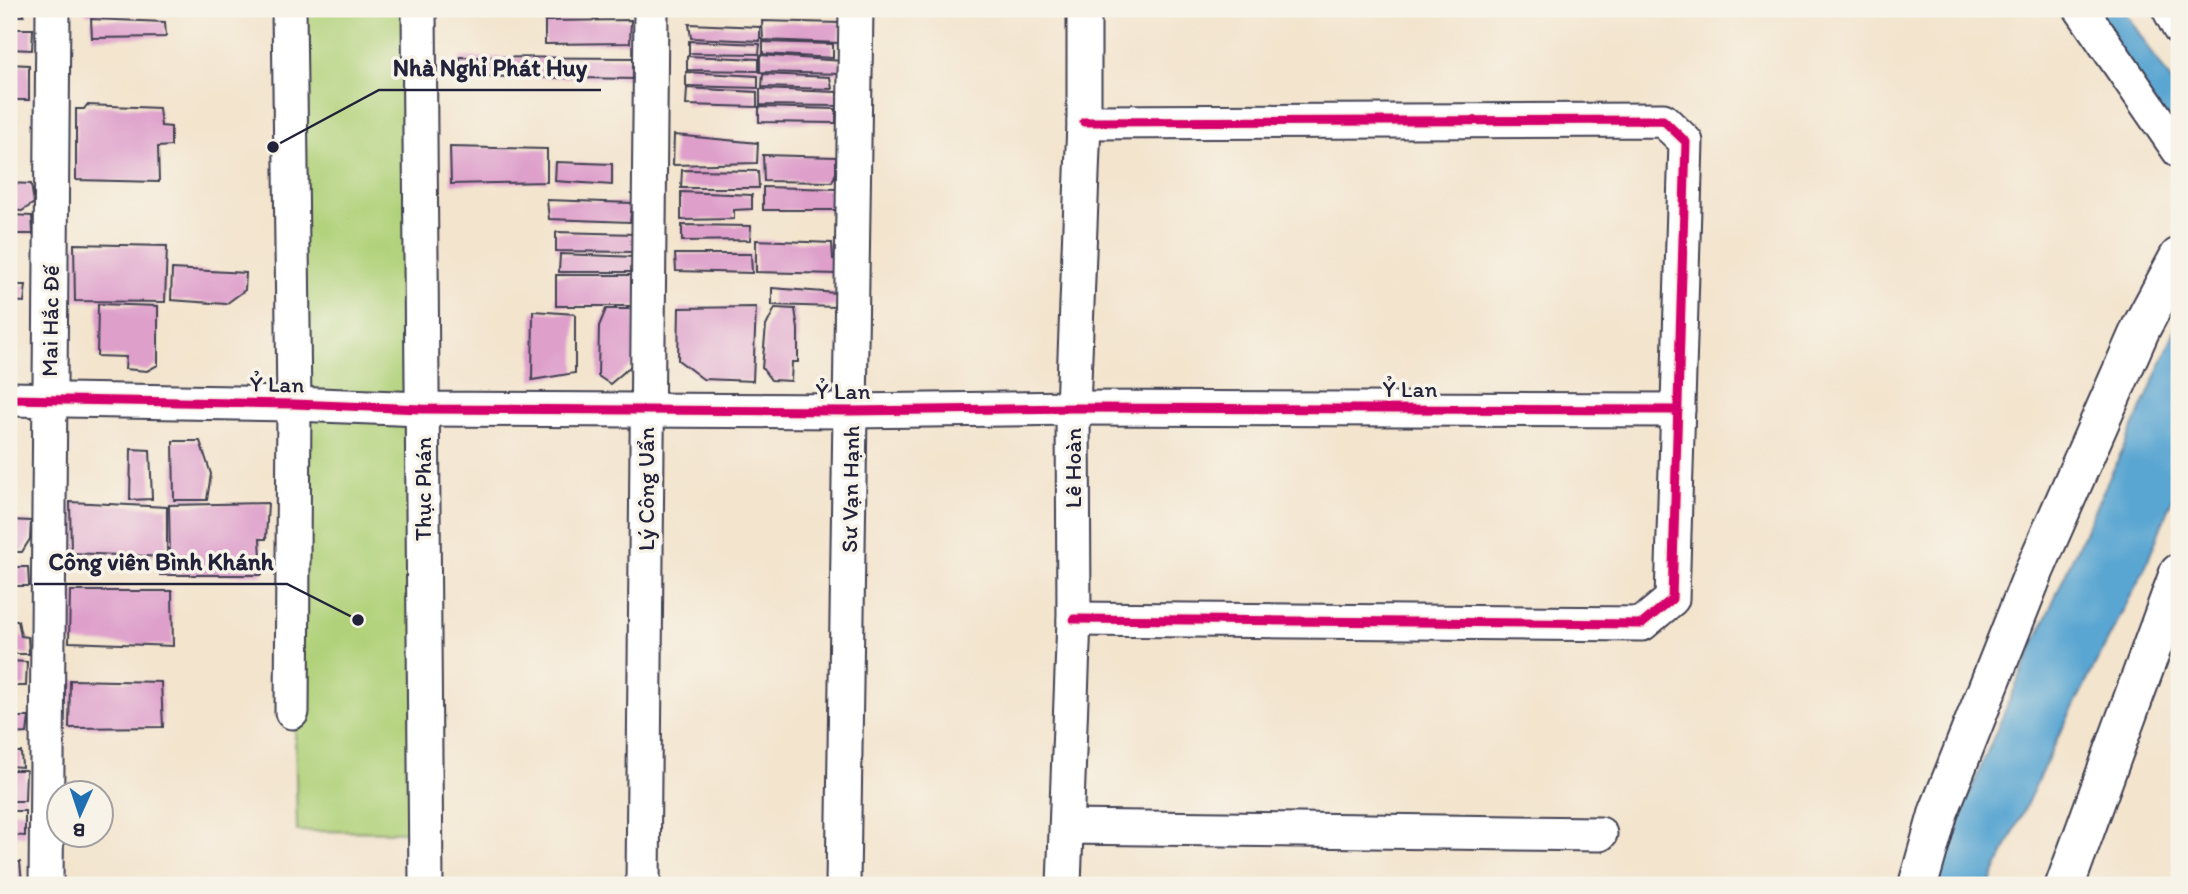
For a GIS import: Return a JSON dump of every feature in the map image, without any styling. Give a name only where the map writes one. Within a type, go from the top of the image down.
[{"type":"street","name":"Mai Hắc Đế","points":[[46,885],[53,9]]},
{"type":"street","points":[[289,9],[295,404],[292,712]]},
{"type":"street","name":"Thục Phán","points":[[419,9],[426,885]]},
{"type":"street","name":"Lý Công Uẩn","points":[[643,885],[651,9]]},
{"type":"street","name":"Sư Vạn Hạnh","points":[[843,885],[856,9]]},
{"type":"street","name":"Lê Hoàn","points":[[1064,885],[1074,620],[1073,408],[1084,122],[1084,9]]},
{"type":"street","points":[[2081,9],[2179,151]]},
{"type":"street","points":[[2169,9],[2179,28]]},
{"type":"street","points":[[1074,620],[1642,624],[1672,599],[1686,142],[1663,120],[1084,122]]},
{"type":"street","points":[[1918,885],[1939,811],[2035,569],[2141,328],[2179,257]]},
{"type":"street","name":"Ỷ Lan","points":[[9,399],[422,409],[1678,410]]},
{"type":"street","points":[[2064,885],[2179,573]]},
{"type":"street","points":[[1068,827],[1601,834]]},
{"type":"green space","points":[[281,9],[419,9],[422,832],[297,831]]},
{"type":"water","points":[[2090,9],[2123,9],[2179,93],[2179,140]]},
{"type":"water","points":[[2179,319],[2179,481],[2145,568],[2057,739],[1989,885],[1932,885],[2008,703],[2147,397]]},
{"type":"building","points":[[9,9],[23,9],[24,16],[9,16]]},
{"type":"building","points":[[84,9],[175,9],[176,14],[87,15]]},
{"type":"building","points":[[91,19],[165,22],[166,37],[92,38]]},
{"type":"building","points":[[631,20],[630,43],[545,44],[545,21]]},
{"type":"building","points":[[762,21],[840,23],[839,43],[763,40]]},
{"type":"building","points":[[689,24],[760,27],[760,41],[691,38]]},
{"type":"building","points":[[9,29],[33,29],[32,50],[9,49]]},
{"type":"building","points":[[689,41],[760,44],[759,54],[689,53]]},
{"type":"building","points":[[763,42],[833,44],[833,58],[763,54]]},
{"type":"building","points":[[760,55],[842,61],[842,74],[760,72]]},
{"type":"building","points":[[687,56],[759,59],[759,71],[687,70]]},
{"type":"building","points":[[460,57],[637,58],[636,79],[459,76]]},
{"type":"building","points":[[9,64],[29,65],[29,100],[9,100]]},
{"type":"building","points":[[686,72],[758,76],[758,88],[686,86]]},
{"type":"building","points":[[763,74],[830,77],[832,89],[762,87]]},
{"type":"building","points":[[687,88],[757,92],[757,107],[686,105]]},
{"type":"building","points":[[760,89],[837,92],[837,106],[760,105]]},
{"type":"building","points":[[87,105],[159,108],[161,126],[171,127],[171,146],[158,147],[159,182],[76,180],[76,109],[84,109]]},
{"type":"building","points":[[759,107],[836,109],[836,123],[759,122]]},
{"type":"building","points":[[9,118],[18,118],[18,133],[9,133]]},
{"type":"building","points":[[674,135],[758,143],[757,163],[673,165]]},
{"type":"building","points":[[450,147],[547,149],[547,182],[451,184]]},
{"type":"building","points":[[763,155],[836,157],[836,173],[832,182],[764,181]]},
{"type":"building","points":[[556,162],[612,164],[612,185],[555,181]]},
{"type":"building","points":[[682,170],[758,171],[759,188],[681,188]]},
{"type":"building","points":[[9,183],[31,184],[34,203],[22,211],[9,210]]},
{"type":"building","points":[[763,187],[837,189],[836,210],[763,210]]},
{"type":"building","points":[[681,192],[752,195],[752,209],[734,210],[734,219],[681,220]]},
{"type":"building","points":[[547,200],[632,203],[630,222],[549,219]]},
{"type":"building","points":[[9,215],[32,216],[33,234],[9,234]]},
{"type":"building","points":[[682,225],[751,226],[750,240],[682,241]]},
{"type":"building","points":[[556,232],[636,234],[634,252],[556,251]]},
{"type":"building","points":[[756,240],[832,243],[833,259],[840,259],[838,274],[756,272]]},
{"type":"building","points":[[74,244],[167,246],[165,302],[75,301]]},
{"type":"building","points":[[560,254],[636,257],[637,272],[559,272]]},
{"type":"building","points":[[675,254],[751,254],[752,273],[676,271]]},
{"type":"building","points":[[172,269],[246,273],[245,290],[226,304],[171,300]]},
{"type":"building","points":[[556,275],[638,275],[638,306],[556,306]]},
{"type":"building","points":[[9,285],[26,285],[24,302],[9,301]]},
{"type":"building","points":[[772,288],[836,293],[836,307],[772,305]]},
{"type":"building","points":[[98,304],[158,306],[158,365],[147,371],[125,369],[126,357],[97,356]]},
{"type":"building","points":[[756,307],[753,381],[703,379],[678,360],[679,308]]},
{"type":"building","points":[[775,308],[795,309],[798,362],[792,362],[791,381],[771,380],[762,368],[766,326]]},
{"type":"building","points":[[606,309],[636,309],[638,360],[610,384],[598,376],[599,326]]},
{"type":"building","points":[[533,311],[575,314],[575,373],[532,380]]},
{"type":"building","points":[[173,441],[200,441],[211,474],[207,500],[174,500]]},
{"type":"building","points":[[131,449],[150,450],[152,499],[130,500]]},
{"type":"building","points":[[70,502],[167,507],[167,557],[71,553]]},
{"type":"building","points":[[268,503],[266,539],[260,539],[262,575],[160,575],[160,559],[170,559],[169,505]]},
{"type":"building","points":[[9,520],[31,521],[30,539],[22,552],[9,552]]},
{"type":"building","points":[[9,567],[28,567],[29,586],[9,586]]},
{"type":"building","points":[[70,591],[172,591],[173,646],[69,642]]},
{"type":"building","points":[[9,621],[18,621],[21,636],[28,637],[29,654],[9,654]]},
{"type":"building","points":[[9,661],[27,662],[26,686],[9,686]]},
{"type":"building","points":[[70,680],[161,682],[163,727],[69,728]]},
{"type":"building","points":[[9,717],[29,717],[27,733],[9,734]]},
{"type":"building","points":[[9,752],[21,752],[22,767],[9,766]]},
{"type":"building","points":[[9,770],[26,770],[25,801],[9,801]]},
{"type":"building","points":[[9,811],[25,811],[25,836],[9,835]]},
{"type":"building","points":[[9,862],[20,862],[22,882],[9,882]]},
{"type":"cycle path","points":[[1074,619],[1642,624],[1672,599],[1686,142],[1663,120],[1084,122]]},
{"type":"cycle path","points":[[9,399],[422,409],[1678,410]]},
{"type":"place","name":"Nhà Nghỉ Phát Huy","points":[[273,147]]},
{"type":"place","name":"Công viên Bình Khánh","points":[[358,620]]}]
